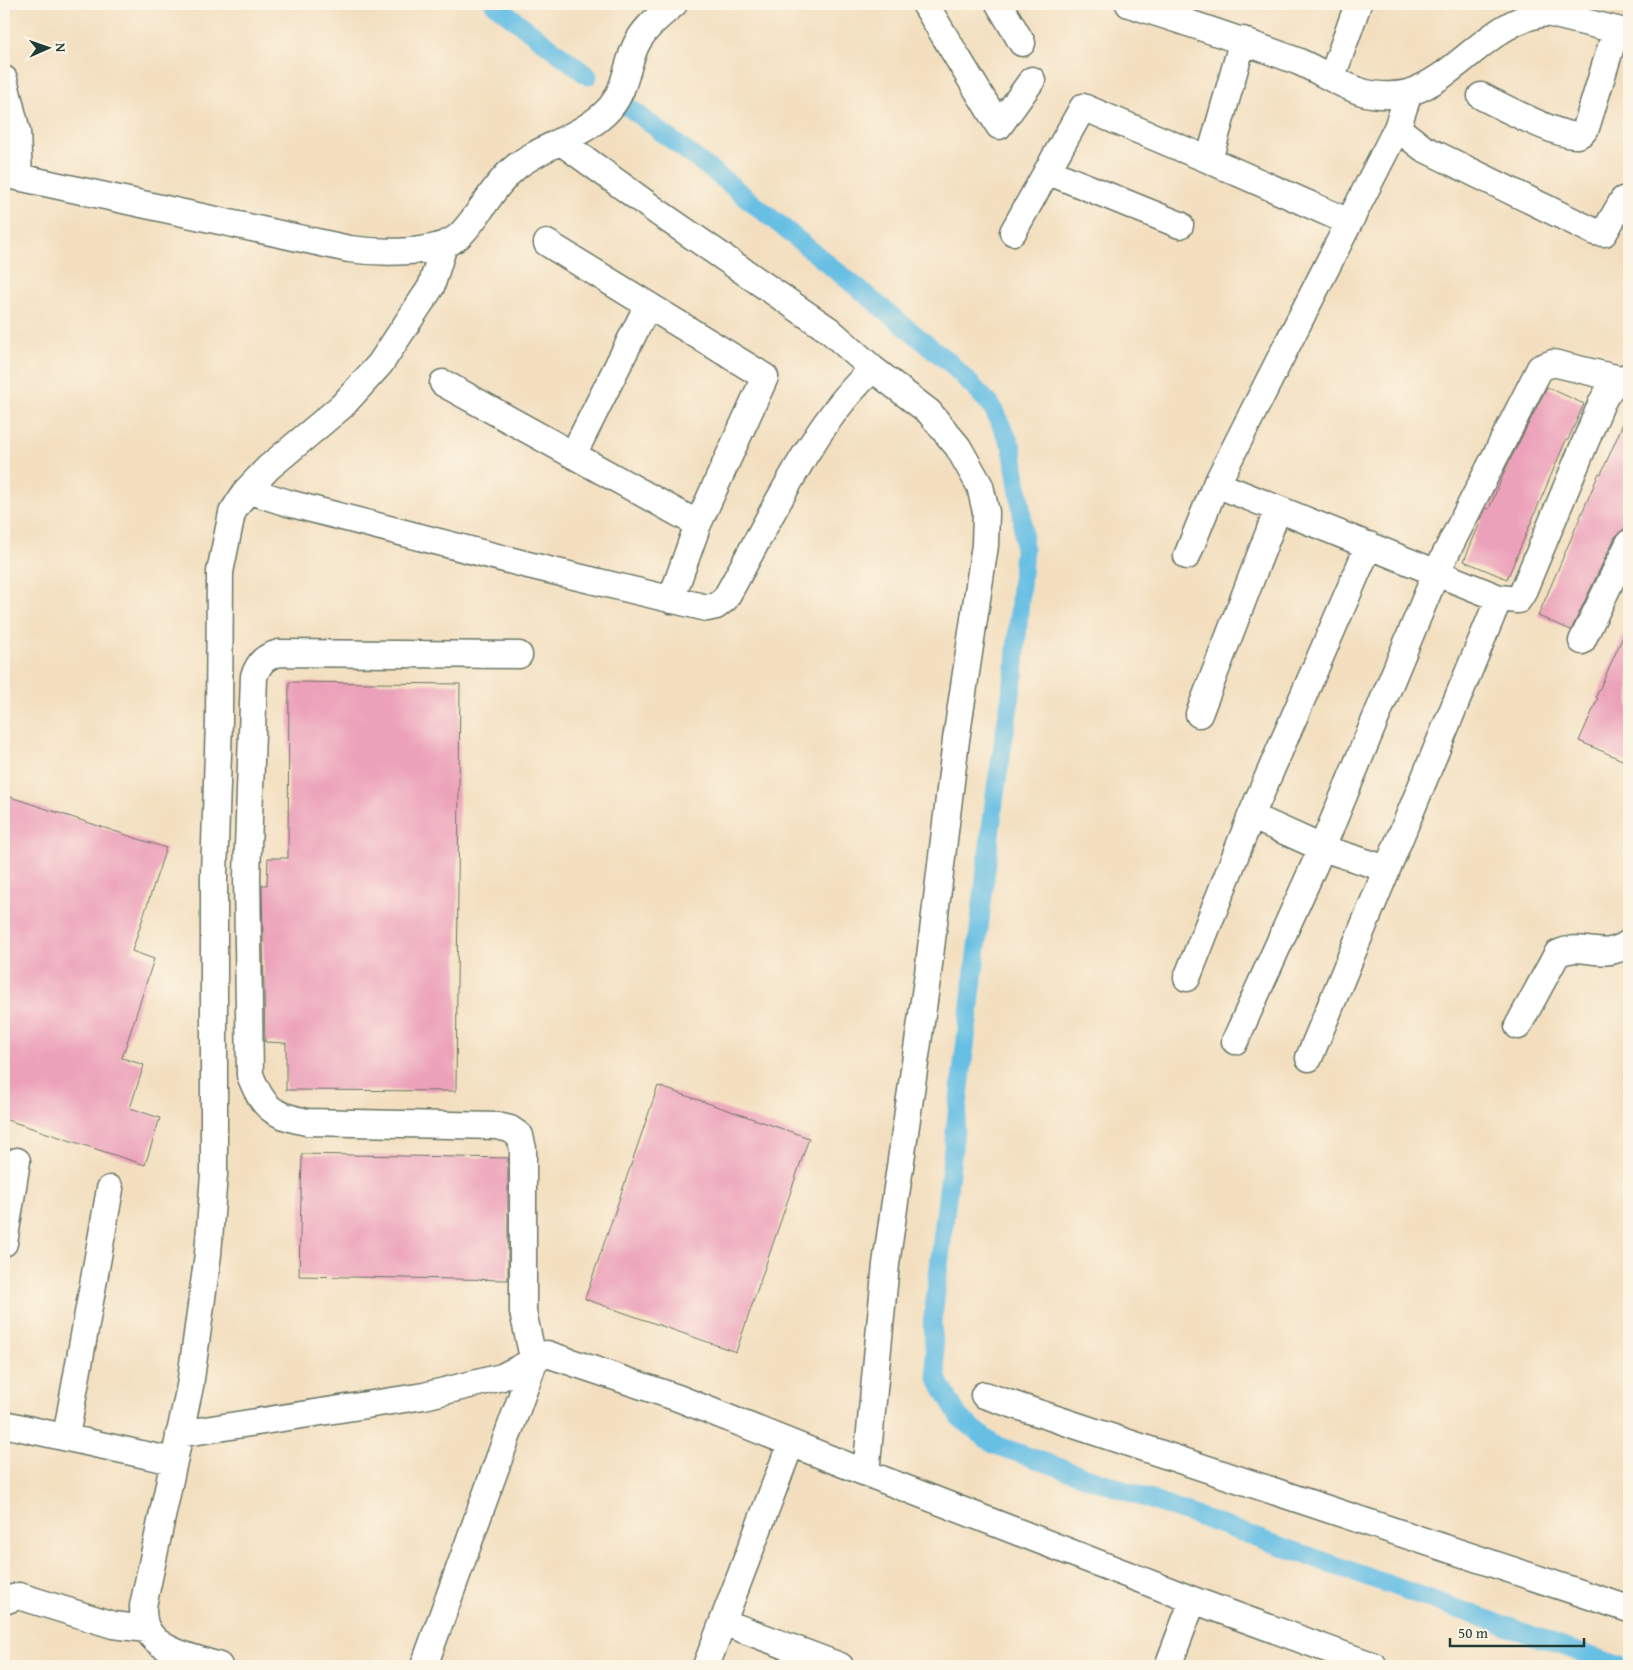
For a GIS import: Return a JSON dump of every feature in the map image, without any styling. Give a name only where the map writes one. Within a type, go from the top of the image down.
[{"type":"street","points":[[4,79],[17,132],[12,175],[117,200],[185,212],[349,249],[393,252],[444,245],[462,234],[502,180],[518,165],[596,120],[610,107],[622,91],[636,45],[650,24],[674,4]]},
{"type":"street","points":[[925,4],[999,126],[1032,80]]},
{"type":"street","points":[[999,4],[1022,44]]},
{"type":"street","points":[[1129,4],[1243,40],[1366,93],[1409,93],[1431,83],[1488,39],[1538,9],[1547,13],[1623,31],[1586,128],[1582,133],[1575,135],[1528,120],[1481,96]]},
{"type":"street","points":[[1332,77],[1358,4]]},
{"type":"street","points":[[1209,160],[1243,40]]},
{"type":"street","points":[[1187,556],[1216,484],[1397,128],[1409,93]]},
{"type":"street","points":[[1012,232],[1083,107],[1349,222]]},
{"type":"street","points":[[1397,128],[1423,148],[1594,232],[1604,233],[1623,200],[1629,198]]},
{"type":"street","points":[[560,141],[829,330],[873,369],[929,412],[958,447],[980,486],[986,512],[985,545],[956,740],[928,973],[886,1264],[866,1473]]},
{"type":"street","points":[[1047,171],[1180,225]]},
{"type":"street","points":[[547,244],[765,377],[698,524],[671,600]]},
{"type":"street","points":[[219,1666],[155,1640],[147,1629],[143,1606],[199,1330],[214,1174],[214,875],[219,711],[220,572],[232,513],[247,490],[281,456],[342,406],[380,364],[431,287],[444,245]]},
{"type":"street","points":[[573,455],[648,305]]},
{"type":"street","points":[[1235,1042],[1322,848],[1436,573],[1540,368],[1553,363],[1625,378]]},
{"type":"street","points":[[247,490],[288,503],[707,608],[716,606],[725,599],[776,506],[816,439],[860,381],[873,369]]},
{"type":"street","points":[[1216,484],[1498,598],[1518,600],[1602,402],[1610,387],[1625,378]]},
{"type":"street","points":[[443,384],[698,524]]},
{"type":"street","points":[[1199,714],[1278,509]]},
{"type":"street","points":[[1582,641],[1629,543]]},
{"type":"street","points":[[1187,978],[1251,816],[1369,545]]},
{"type":"street","points":[[1309,1058],[1498,598]]},
{"type":"street","points":[[424,1666],[534,1362],[523,1312],[523,1149],[520,1136],[510,1129],[497,1126],[307,1122],[283,1117],[267,1107],[257,1092],[250,1075],[248,876],[254,676],[259,663],[267,656],[280,653],[519,655]]},
{"type":"street","points":[[1251,816],[1322,848],[1387,869]]},
{"type":"street","points":[[1518,1026],[1557,954],[1568,948],[1578,948],[1598,953],[1618,951],[1629,943]]},
{"type":"street","points":[[4,1243],[17,1161]]},
{"type":"street","points":[[66,1437],[110,1189]]},
{"type":"street","points":[[179,1434],[424,1396],[502,1377],[547,1354],[678,1398],[1193,1600],[1374,1666]]},
{"type":"street","points":[[984,1395],[1629,1608]]},
{"type":"street","points":[[4,1424],[173,1461]]},
{"type":"street","points":[[706,1666],[791,1443]]},
{"type":"street","points":[[4,1601],[19,1596],[113,1625],[147,1629]]},
{"type":"street","points":[[1168,1666],[1193,1600]]},
{"type":"street","points":[[723,1622],[840,1666]]},
{"type":"building","points":[[1547,387],[1584,404],[1568,440],[1566,440],[1507,579],[1464,561],[1486,508],[1489,509],[1505,470]]},
{"type":"building","points":[[1629,410],[1629,517],[1624,529],[1615,537],[1571,630],[1538,616],[1599,473],[1601,474]]},
{"type":"building","points":[[1629,623],[1629,763],[1579,741],[1598,698],[1596,697]]},
{"type":"building","points":[[289,682],[460,684],[456,1091],[286,1090],[286,1043],[265,1042],[262,885],[267,885],[268,858],[288,858]]},
{"type":"building","points":[[4,795],[166,848],[132,951],[154,959],[122,1058],[144,1065],[130,1108],[160,1118],[145,1165],[4,1119]]},
{"type":"building","points":[[658,1086],[809,1138],[736,1352],[585,1299]]},
{"type":"building","points":[[302,1154],[508,1158],[508,1280],[299,1276]]},
{"type":"waterway","points":[[494,4],[588,76]]},
{"type":"waterway","points":[[627,106],[727,182],[950,363],[991,405],[1012,447],[1022,514],[1024,550],[1014,675],[995,794],[932,1325],[937,1378],[959,1417],[993,1444],[1619,1666]]}]
